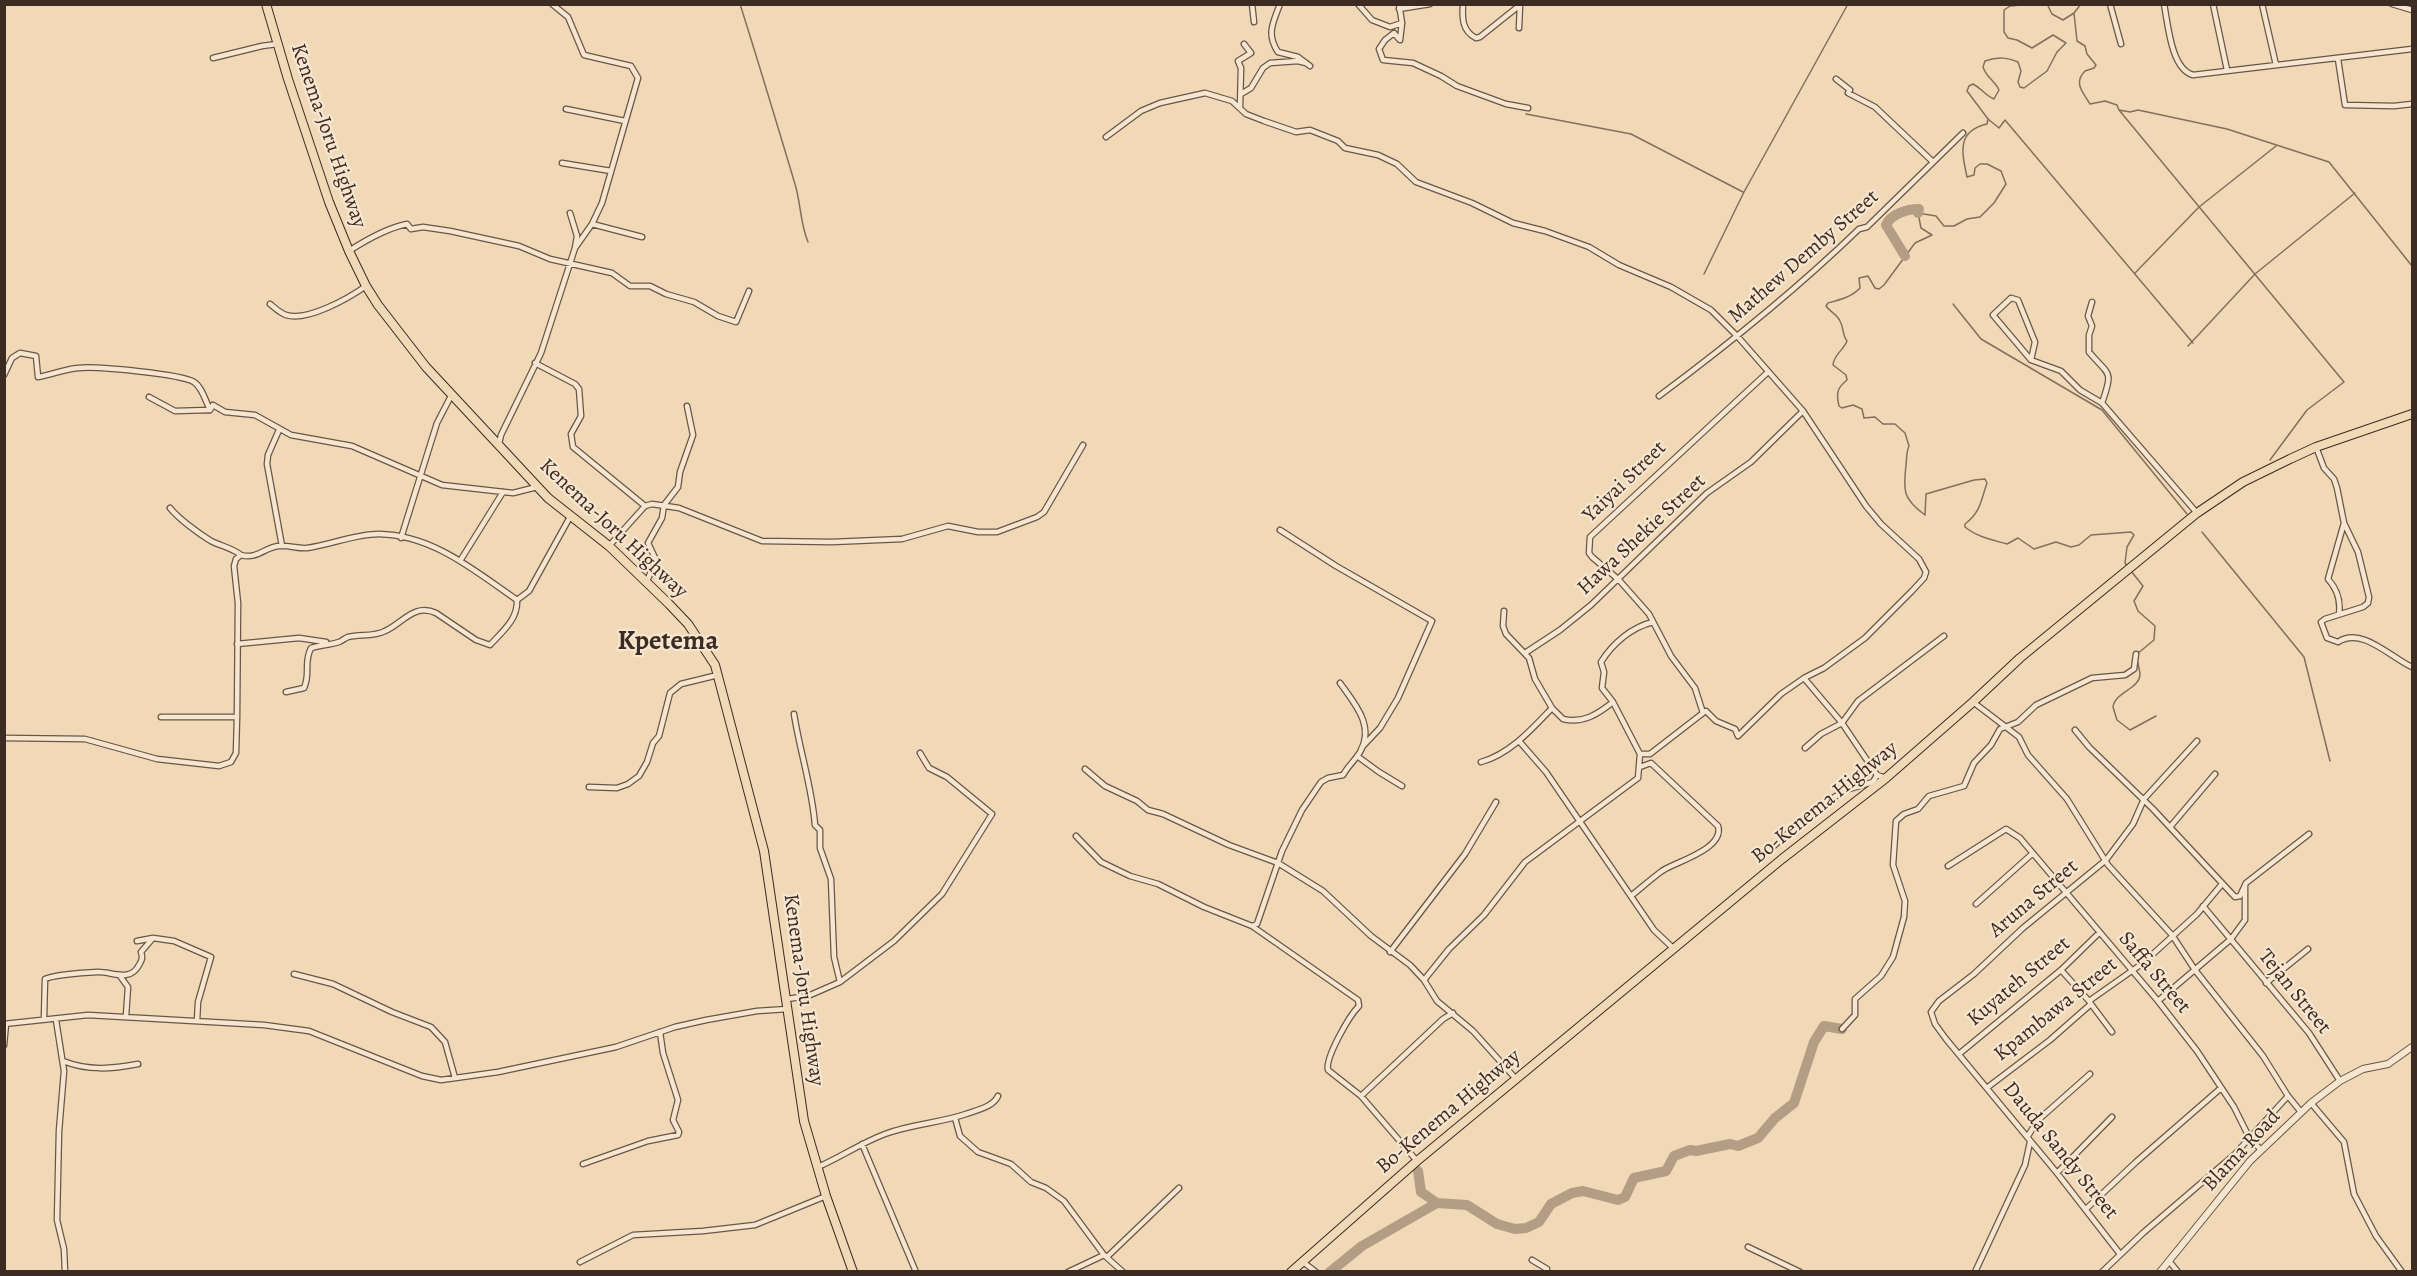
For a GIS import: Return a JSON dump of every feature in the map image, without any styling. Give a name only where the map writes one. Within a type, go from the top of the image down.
[{"type":"highway","name":"Kenema-Joru Highway","points":[[266,4],[326,191],[349,251],[366,286],[403,338],[537,487],[570,517],[609,546],[647,581],[688,624],[711,658],[718,675],[762,842],[804,1121],[826,1196],[853,1272]]},
{"type":"highway","name":"Bo-Kenema Highway","points":[[1291,1272],[1417,1161],[1782,859],[1886,778],[2020,658],[2117,579],[2138,559],[2197,513],[2243,482],[2316,447],[2412,414]]},
{"type":"street","points":[[552,4],[568,17],[584,56],[627,65],[636,72],[637,82],[602,203],[592,224],[574,248]]},
{"type":"street","points":[[1252,4],[1254,22]]},
{"type":"street","points":[[1241,94],[1251,88],[1263,68],[1270,63],[1298,61],[1308,64],[1298,57],[1278,52],[1274,45],[1270,28],[1280,4]]},
{"type":"street","points":[[1358,4],[1372,20],[1390,27],[1400,40],[1402,23],[1399,7],[1430,4]]},
{"type":"street","points":[[1455,4],[1463,7],[1462,22],[1468,32],[1476,38],[1520,5]]},
{"type":"street","points":[[2110,4],[2121,44]]},
{"type":"street","points":[[2164,4],[2175,56],[2187,73],[2204,75],[2227,70],[2412,49]]},
{"type":"street","points":[[2212,4],[2227,70]]},
{"type":"street","points":[[2262,4],[2276,65]]},
{"type":"street","points":[[2392,4],[2412,11]]},
{"type":"street","points":[[2410,4],[2412,11]]},
{"type":"street","points":[[1390,27],[1402,23]]},
{"type":"street","points":[[1394,33],[1379,49],[1383,60],[1413,63],[1456,86],[1506,104],[1528,108]]},
{"type":"street","points":[[213,58],[277,44]]},
{"type":"street","points":[[1240,106],[1238,61],[1251,53],[1244,44]]},
{"type":"street","points":[[2338,59],[2345,105],[2412,104]]},
{"type":"street","points":[[1836,79],[1850,90],[1848,93],[1875,107],[1932,161]]},
{"type":"street","points":[[1106,137],[1141,111],[1160,103],[1205,93],[1232,101],[1246,114],[1264,121],[1296,132],[1310,130],[1338,141],[1345,148],[1378,155],[1397,164],[1416,182],[1472,203],[1513,223],[1545,231],[1589,247],[1619,265],[1671,287],[1702,304],[1738,337],[1803,411],[1866,506],[1881,524],[1918,559],[1926,572],[1924,578],[1866,638],[1824,668],[1781,694],[1738,736],[1736,729],[1716,721],[1707,711],[1650,754],[1640,754]]},
{"type":"street","points":[[566,109],[625,121]]},
{"type":"street","name":"Mathew Demby Street","points":[[1659,396],[1738,337],[1812,275],[1859,229],[1867,227],[1963,133]]},
{"type":"street","points":[[562,163],[611,171]]},
{"type":"street","points":[[499,444],[501,435],[544,346],[577,236],[570,213]]},
{"type":"street","points":[[349,251],[364,241],[407,224],[411,229],[434,228],[508,244],[550,259],[612,273],[630,286],[650,286],[662,293],[690,300],[718,316],[736,322],[749,291]]},
{"type":"street","points":[[592,224],[642,237]]},
{"type":"street","points":[[270,304],[281,313],[292,316],[341,303],[366,286]]},
{"type":"street","points":[[2031,360],[2035,342],[2018,300],[2011,298],[1993,315],[2031,360],[2061,371],[2080,390],[2102,403],[2197,513]]},
{"type":"street","points":[[2092,302],[2088,316],[2092,326],[2089,335],[2089,352],[2105,367],[2109,378],[2102,403]]},
{"type":"street","points":[[4,375],[12,358],[20,353],[36,356],[38,376],[50,376],[79,368],[174,377],[192,381],[197,385],[210,410]]},
{"type":"street","points":[[535,363],[575,384],[579,389],[581,416],[571,434],[573,447],[645,506],[664,505],[695,513],[762,541],[902,539],[948,526],[997,532],[1038,517],[1044,512],[1083,445]]},
{"type":"street","name":"Yaiyai Street","points":[[1703,713],[1695,688],[1671,656],[1653,622],[1619,580],[1592,557],[1590,537],[1768,372]]},
{"type":"street","points":[[401,538],[437,423],[452,394]]},
{"type":"street","points":[[149,397],[175,411],[210,410]]},
{"type":"street","points":[[210,410],[213,405],[225,412],[255,415],[279,430],[352,446],[442,485],[503,492],[523,492],[537,487]]},
{"type":"street","points":[[647,581],[656,560],[648,543],[662,518],[664,505],[678,487],[678,480],[693,435],[687,406]]},
{"type":"street","name":"Hawa Shekie Street","points":[[1525,653],[1567,625],[1619,580],[1707,493],[1751,462],[1803,411]]},
{"type":"street","points":[[279,430],[268,455],[267,464],[282,546]]},
{"type":"street","points":[[2316,447],[2324,468],[2334,479],[2344,524],[2358,552],[2369,597],[2368,603],[2363,607],[2321,622],[2326,638],[2338,642],[2354,636],[2412,667]]},
{"type":"street","points":[[460,561],[503,492]]},
{"type":"street","points":[[609,546],[645,506]]},
{"type":"street","points":[[170,508],[179,519],[212,541],[247,557],[282,546],[308,548],[371,535],[401,538],[439,548],[517,600]]},
{"type":"street","points":[[517,600],[529,591],[570,517]]},
{"type":"street","points":[[2339,614],[2340,605],[2335,587],[2328,579],[2344,524]]},
{"type":"street","points":[[1252,926],[1257,924],[1278,863],[1294,826],[1314,791],[1321,782],[1328,778],[1342,775],[1352,759],[1380,728],[1398,698],[1432,621],[1336,566],[1280,530]]},
{"type":"street","points":[[4,738],[85,739],[157,759],[219,766],[231,762],[236,753],[237,717],[238,603],[234,566],[236,559],[241,555]]},
{"type":"street","points":[[286,692],[304,688],[309,675],[306,663],[311,648],[386,631],[410,614],[424,610],[436,613],[476,640],[490,645],[518,611],[517,600]]},
{"type":"street","points":[[1504,611],[1503,626],[1506,634],[1525,653],[1540,688],[1552,708],[1563,719],[1577,721],[1599,713],[1613,702]]},
{"type":"street","points":[[1424,980],[1449,949],[1484,915],[1525,862],[1638,778],[1640,754],[1613,702],[1602,688],[1604,672],[1601,662],[1607,652],[1637,626],[1653,622]]},
{"type":"street","points":[[1805,748],[1821,734],[1842,723],[1858,701],[1944,636]]},
{"type":"street","points":[[237,644],[299,638],[329,643]]},
{"type":"street","points":[[1842,1029],[1855,1015],[1855,999],[1881,976],[1893,957],[1904,917],[1905,901],[1893,865],[1896,821],[1904,814],[1918,809],[1929,796],[1964,786],[1974,763],[2004,726],[2018,722],[2036,705],[2092,678],[2126,675],[2134,669],[2136,654]]},
{"type":"street","points":[[589,788],[617,788],[639,776],[647,762],[653,743],[659,736],[670,693],[681,684],[718,675]]},
{"type":"street","points":[[1804,678],[1842,723],[1877,774],[1886,778]]},
{"type":"street","points":[[1340,683],[1365,721],[1366,732],[1362,748]]},
{"type":"street","points":[[1973,702],[2019,737],[2028,755],[2067,799],[2106,860],[2172,935],[2195,970],[2263,1056],[2301,1112]]},
{"type":"street","points":[[1481,762],[1496,756],[1519,741],[1552,708]]},
{"type":"street","points":[[794,714],[798,741],[811,787],[815,825],[820,830],[820,848],[831,879],[834,957],[840,982]]},
{"type":"street","points":[[161,717],[237,717]]},
{"type":"street","points":[[2075,730],[2089,747],[2203,860],[2235,897],[2240,896],[2246,883],[2309,834]]},
{"type":"street","points":[[1519,741],[1546,772],[1654,930],[1674,949]]},
{"type":"street","name":"Aruna Street","points":[[1931,1012],[1940,1001],[1974,974],[2023,928],[2106,860],[2133,824],[2144,799],[2197,741]]},
{"type":"street","points":[[787,999],[808,996],[840,982],[894,941],[942,894],[992,813],[947,777],[929,768],[920,753]]},
{"type":"street","points":[[1631,896],[1660,872],[1691,858],[1718,836],[1718,826],[1651,763],[1650,754]]},
{"type":"street","points":[[1357,756],[1402,786]]},
{"type":"street","points":[[1640,767],[1651,763]]},
{"type":"street","points":[[1085,769],[1105,786],[1137,801],[1148,810],[1163,814],[1228,845],[1278,863],[1323,891],[1390,952],[1410,965],[1424,980],[1437,1001],[1473,1031],[1516,1079]]},
{"type":"street","points":[[1769,850],[1818,807],[1846,790],[1873,782],[1877,774]]},
{"type":"street","points":[[2170,827],[2216,774]]},
{"type":"street","points":[[1390,952],[1465,854],[1496,802]]},
{"type":"street","name":"Saffa Street","points":[[1948,866],[2006,829],[2020,838],[2158,1001],[2197,1051],[2234,1107],[2249,1137],[2261,1150]]},
{"type":"street","points":[[1076,836],[1101,862],[1130,876],[1158,884],[1204,907],[1252,926],[1354,996],[1360,1003],[1349,1018],[1327,1065],[1334,1076],[1361,1096],[1417,1161]]},
{"type":"street","points":[[1976,904],[2033,853]]},
{"type":"street","name":"Tejan Street","points":[[2246,883],[2245,921],[2231,939],[2309,1033],[2340,1081]]},
{"type":"street","name":"Kpambawa Street","points":[[1988,1087],[2050,1040],[2130,970],[2143,963],[2186,924],[2222,884]]},
{"type":"street","points":[[2158,1001],[2231,939],[2203,906]]},
{"type":"street","name":"Kuyateh Street","points":[[1959,1054],[2061,970],[2099,933]]},
{"type":"street","points":[[44,1018],[45,979],[98,972],[120,976],[137,969],[143,958],[141,952],[153,938]]},
{"type":"street","points":[[137,941],[153,938],[174,941],[211,957],[198,1002],[196,1021]]},
{"type":"street","points":[[2266,983],[2308,950]]},
{"type":"street","points":[[2061,970],[2112,1032]]},
{"type":"street","points":[[294,974],[333,984],[392,1012],[431,1027],[446,1042],[455,1078]]},
{"type":"street","points":[[120,976],[128,987],[126,1016]]},
{"type":"street","points":[[4,1045],[5,1024],[44,1018],[56,1020],[88,1015],[126,1016],[264,1025],[309,1031],[422,1076],[441,1080],[498,1072],[616,1047],[660,1032],[738,1014],[788,1009]]},
{"type":"street","name":"Dauda Sandy Street","points":[[1931,1012],[1935,1024],[1988,1087],[2120,1254]]},
{"type":"street","points":[[1361,1096],[1443,1019],[1453,1013]]},
{"type":"street","points":[[56,1020],[63,1061],[57,1220],[64,1249],[65,1272]]},
{"type":"street","points":[[583,1164],[648,1141],[678,1135],[679,1131],[673,1120],[678,1100],[663,1053],[660,1032]]},
{"type":"street","name":"Blama Road","points":[[2160,1272],[2222,1194],[2261,1150],[2311,1103],[2340,1081],[2363,1069],[2388,1064],[2412,1047]]},
{"type":"street","points":[[63,1061],[87,1068],[138,1065]]},
{"type":"street","points":[[1975,1272],[2025,1165],[2029,1139],[2037,1121],[2090,1074]]},
{"type":"street","points":[[2086,1209],[2221,1088]]},
{"type":"street","points":[[818,1167],[862,1144],[910,1126],[955,1118],[996,1101],[998,1096]]},
{"type":"street","points":[[2102,1272],[2234,1155],[2288,1096]]},
{"type":"street","points":[[2311,1103],[2344,1142],[2353,1190],[2373,1229],[2402,1272]]},
{"type":"street","points":[[2057,1173],[2112,1117]]},
{"type":"street","points":[[955,1118],[960,1136],[978,1152],[1011,1164],[1031,1182],[1046,1188],[1064,1201],[1105,1256],[1123,1272]]},
{"type":"street","points":[[862,1144],[916,1272]]},
{"type":"street","points":[[1068,1272],[1105,1256],[1179,1188]]},
{"type":"street","points":[[580,1262],[633,1235],[755,1225],[826,1196]]},
{"type":"street","points":[[1748,1247],[1800,1272]]},
{"type":"street","points":[[1532,1260],[1547,1269],[1547,1272]]},
{"type":"street","points":[[2169,1261],[2178,1272]]},
{"type":"street","points":[[1303,1262],[1316,1272]]},
{"type":"waterway","points":[[740,4],[795,184],[803,228],[808,242]]},
{"type":"waterway","points":[[1704,274],[1744,192],[1848,4]]},
{"type":"waterway","points":[[2032,4],[2010,6],[2004,10],[2004,32],[2008,38],[2032,48],[2053,35],[2066,43],[2057,52],[2047,71],[2024,88],[2020,87],[2018,82],[2021,71],[2018,62],[2005,58],[1989,60],[1985,61],[1983,67],[1999,90],[1994,99],[1973,84],[1967,91],[1988,119],[1987,124],[1977,127],[1966,138],[1963,152],[1967,177],[1974,175],[1975,168],[1980,164],[1987,164],[2001,171],[2006,184],[1994,203],[1980,217],[1967,219],[1954,226],[1944,226],[1936,216],[1918,213],[1921,228],[1932,235],[1915,243],[1884,285],[1879,289],[1875,288],[1868,276],[1859,278],[1860,288],[1857,291],[1845,298],[1828,303],[1826,306],[1839,319],[1847,341],[1833,365],[1846,375],[1847,380],[1839,388],[1838,401],[1842,408],[1853,405],[1862,409],[1864,418],[1875,417],[1883,424],[1895,424],[1905,433],[1909,446],[1905,474],[1906,494],[1912,504],[1925,515],[1926,494],[1985,479],[1987,483],[1980,505],[1965,527],[1985,538],[2007,544],[2018,538],[2034,549],[2056,542],[2071,547],[2079,545],[2091,535],[2131,532],[2134,535],[2127,547],[2125,563],[2128,567]]},
{"type":"waterway","points":[[2047,4],[2052,14],[2063,20],[2074,13],[2081,4]]},
{"type":"waterway","points":[[2074,13],[2077,41],[2085,46],[2087,54],[2096,65],[2081,75],[2079,84],[2090,104],[2105,101],[2117,105],[2119,110],[2130,112],[2138,110],[2227,129],[2329,162],[2412,266]]},
{"type":"waterway","points":[[2119,110],[2344,382],[2307,410],[2270,460]]},
{"type":"waterway","points":[[1526,114],[1631,134],[1743,192]]},
{"type":"waterway","points":[[1988,119],[1999,128],[2005,120],[2193,343]]},
{"type":"waterway","points":[[2135,273],[2199,207],[2276,146]]},
{"type":"waterway","points":[[2188,346],[2255,274],[2355,193]]},
{"type":"waterway","points":[[1905,256],[1886,225],[1900,213],[1919,209],[1918,213]]},
{"type":"waterway","points":[[1953,304],[1981,339],[2102,410],[2187,514]]},
{"type":"waterway","points":[[2202,532],[2304,657],[2330,761]]},
{"type":"waterway","points":[[2131,571],[2143,586],[2134,601],[2138,611],[2155,626],[2154,640],[2137,654]]},
{"type":"waterway","points":[[2137,660],[2139,680],[2115,702],[2113,707],[2117,720],[2130,730],[2156,716]]},
{"type":"waterway","points":[[1418,1171],[1421,1192],[1437,1203],[1467,1205],[1497,1224],[1515,1229],[1526,1228],[1539,1222],[1551,1204],[1572,1193],[1583,1191],[1618,1200],[1625,1197],[1634,1178],[1666,1171],[1674,1156],[1690,1150],[1696,1151],[1730,1144],[1738,1146],[1758,1138],[1775,1118],[1794,1103],[1814,1042],[1824,1026],[1842,1029]]},
{"type":"waterway","points":[[1330,1272],[1362,1246],[1437,1203]]},
{"type":"district","name":"Kpetema","points":[[668,642]]}]
